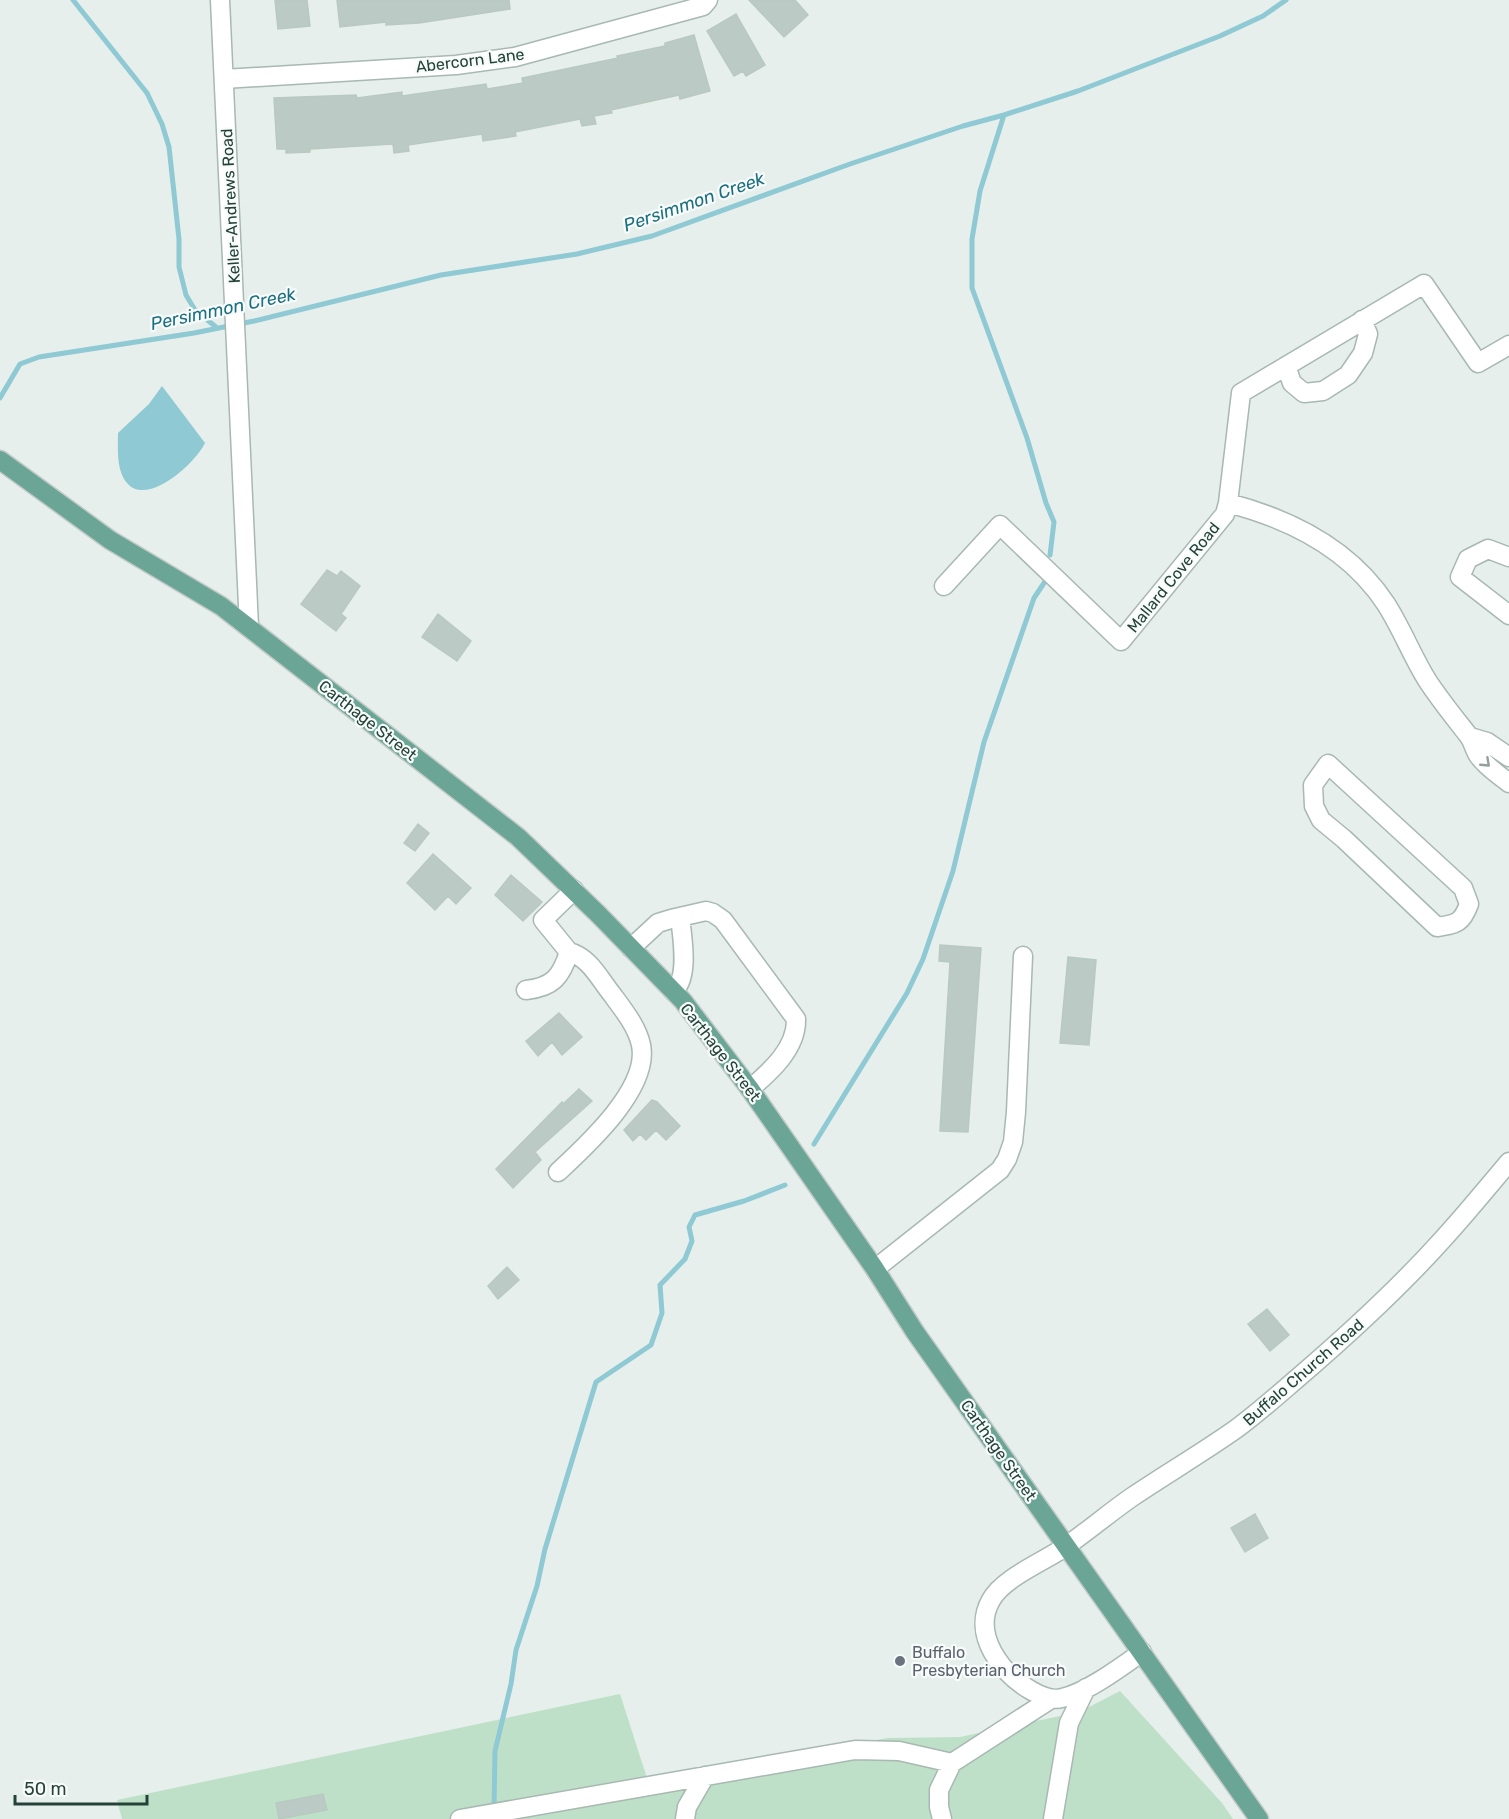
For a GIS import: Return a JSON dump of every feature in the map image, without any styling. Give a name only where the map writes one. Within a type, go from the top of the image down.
[{"type":"main road","name":"Carthage Street","points":[[0,460],[111,540],[221,606],[518,837],[673,991],[750,1089],[875,1269],[915,1332],[1259,1819]]},
{"type":"street","name":"Keller-Andrews Road","points":[[220,0],[249,627]]},
{"type":"street","name":"Abercorn Lane","points":[[224,79],[456,65],[515,57],[702,6],[708,0]]},
{"type":"street","name":"Mallard Cove Road","points":[[944,586],[1000,525],[1121,641],[1225,514],[1241,393],[1424,284],[1478,363],[1509,345]]},
{"type":"street","points":[[1286,366],[1292,383],[1304,393],[1323,391],[1348,375],[1363,353],[1368,334],[1362,320]]},
{"type":"street","points":[[1228,503],[1256,510],[1295,527],[1342,555],[1385,603],[1430,684],[1470,737],[1479,756],[1509,783]]},
{"type":"street","points":[[1509,557],[1488,549],[1468,559],[1460,577],[1509,615]]},
{"type":"street","points":[[1470,737],[1487,742],[1509,757]]},
{"type":"street","points":[[1328,764],[1336,772],[1463,888],[1469,903],[1464,918],[1454,924],[1437,927],[1321,820],[1314,806],[1313,785],[1328,764]]},
{"type":"street","points":[[558,1172],[582,1150],[621,1105],[636,1078],[642,1060],[641,1044],[617,1001],[579,954],[569,952],[543,920],[574,891]]},
{"type":"street","points":[[631,948],[658,923],[706,910],[723,920],[796,1018],[792,1040],[778,1062],[750,1089]]},
{"type":"street","points":[[673,991],[682,979],[683,953],[680,917]]},
{"type":"street","points":[[526,990],[542,988],[562,972],[569,952]]},
{"type":"street","points":[[875,1269],[1000,1170],[1007,1159],[1013,1142],[1016,1112],[1023,956]]},
{"type":"street","name":"Buffalo Church Road","points":[[1066,1546],[1130,1499],[1237,1429],[1322,1357],[1385,1299],[1443,1240],[1509,1162]]},
{"type":"street","points":[[1066,1546],[1002,1585],[991,1599],[984,1616],[985,1633],[1003,1667],[1022,1685],[1051,1699],[1061,1699],[1086,1688],[1142,1652]]},
{"type":"street","points":[[1053,1819],[1069,1723],[1086,1688]]},
{"type":"street","points":[[942,1819],[939,1808],[939,1790],[952,1763],[1051,1699]]},
{"type":"street","points":[[460,1819],[555,1810],[705,1776],[855,1750],[899,1751],[952,1763]]},
{"type":"street","points":[[685,1819],[687,1807],[705,1776]]},
{"type":"green space","points":[[1120,1691],[1222,1803],[1233,1819],[122,1819],[117,1800],[620,1694],[647,1778],[888,1738],[960,1737],[1079,1712]]},
{"type":"water","points":[[162,386],[205,443],[200,452],[170,480],[146,490],[136,489],[127,483],[121,472],[118,459],[118,433],[149,404]]},
{"type":"building","points":[[275,0],[307,0],[310,26],[278,29]]},
{"type":"building","points":[[337,0],[509,0],[510,9],[419,23],[386,25],[386,22],[340,27]]},
{"type":"building","points":[[749,0],[795,0],[808,15],[784,37]]},
{"type":"building","points":[[736,14],[765,65],[746,76],[743,71],[734,76],[707,31]]},
{"type":"building","points":[[694,35],[710,91],[680,99],[679,95],[611,110],[612,113],[594,116],[596,124],[582,126],[580,119],[515,132],[516,136],[483,141],[482,134],[408,145],[409,151],[394,153],[393,144],[310,149],[310,152],[286,153],[286,149],[277,149],[274,98],[356,95],[357,98],[402,92],[402,96],[486,84],[487,89],[523,83],[522,78],[665,46],[665,43]]},
{"type":"building","points":[[327,570],[337,576],[341,571],[360,586],[341,614],[346,618],[336,631],[301,604]]},
{"type":"building","points":[[438,614],[471,641],[457,661],[422,637]]},
{"type":"building","points":[[418,824],[429,833],[415,851],[404,843]]},
{"type":"building","points":[[433,854],[471,888],[456,904],[448,896],[435,910],[407,883]]},
{"type":"building","points":[[511,875],[542,902],[523,921],[495,895]]},
{"type":"building","points":[[940,945],[981,948],[968,1132],[940,1131],[950,962],[939,961]]},
{"type":"building","points":[[1068,957],[1096,960],[1089,1045],[1060,1043]]},
{"type":"building","points":[[559,1013],[582,1037],[562,1055],[552,1042],[538,1056],[526,1041]]},
{"type":"building","points":[[579,1089],[592,1101],[535,1152],[541,1160],[513,1188],[496,1169],[562,1102],[563,1104]]},
{"type":"building","points":[[652,1100],[657,1102],[680,1126],[666,1140],[656,1130],[646,1140],[640,1134],[633,1141],[624,1130]]},
{"type":"building","points":[[507,1267],[519,1280],[498,1299],[488,1286]]},
{"type":"building","points":[[1267,1309],[1289,1335],[1270,1351],[1248,1324]]},
{"type":"building","points":[[1255,1514],[1268,1538],[1245,1552],[1231,1528]]},
{"type":"building","points":[[323,1794],[327,1810],[279,1819],[276,1803]]},
{"type":"waterway","points":[[73,0],[147,93],[162,124],[169,147],[179,239],[179,267],[186,295],[195,310],[216,327]]},
{"type":"waterway","name":"Persimmon Creek","points":[[0,398],[20,364],[39,357],[194,333],[254,321],[441,275],[577,254],[652,236],[850,164],[1078,91],[1220,36],[1263,16],[1286,0]]},
{"type":"waterway","points":[[1004,115],[980,191],[972,239],[972,288],[1027,438],[1046,503],[1054,522],[1050,555]]},
{"type":"waterway","points":[[814,1144],[907,993],[923,959],[953,871],[984,742],[1034,598],[1046,580]]},
{"type":"waterway","points":[[494,1808],[495,1751],[511,1684],[516,1650],[537,1586],[545,1549],[596,1382],[651,1345],[662,1313],[660,1285],[685,1259],[692,1241],[689,1227],[695,1215],[744,1201],[785,1185]]},
{"type":"place","name":"Buffalo Presbyterian Church","points":[[900,1661]]}]
